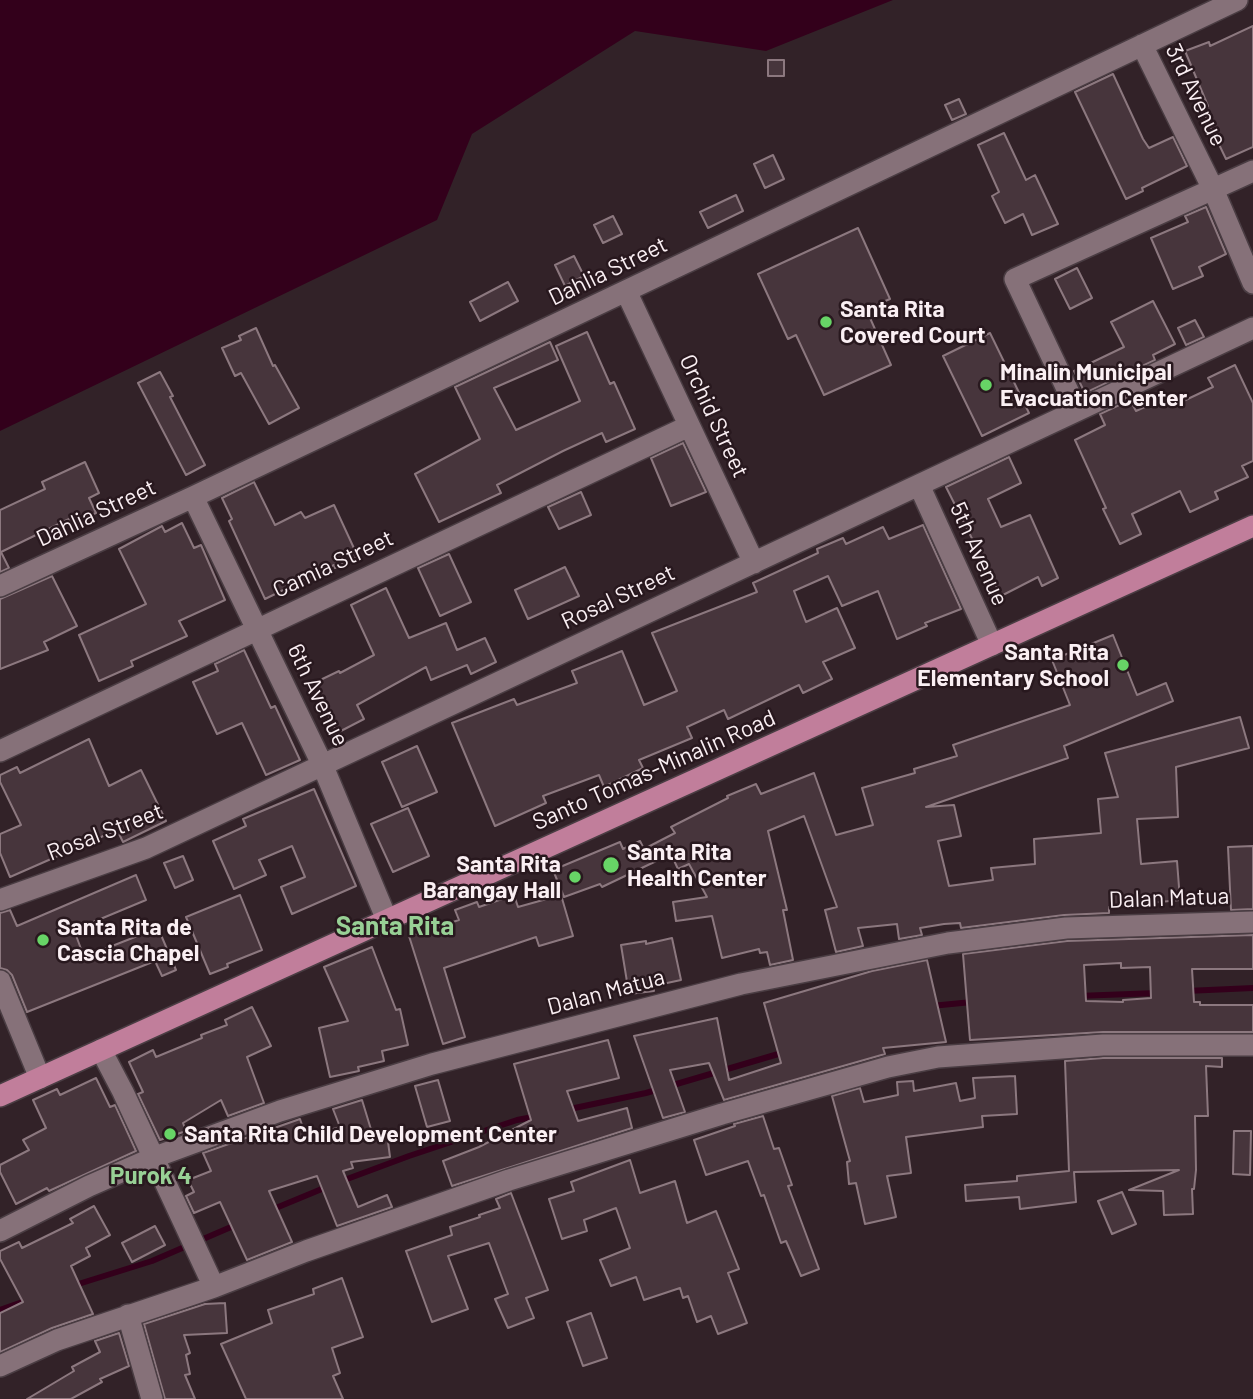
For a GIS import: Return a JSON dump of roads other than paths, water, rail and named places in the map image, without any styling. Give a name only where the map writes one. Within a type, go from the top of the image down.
[{"type":"main road","name":"Santo Tomas-Minalin Road","points":[[0,1096],[1253,526]]},
{"type":"street","name":"Dahlia Street","points":[[0,586],[193,498],[1237,0]]},
{"type":"street","name":"3rd Avenue","points":[[1142,45],[1213,189],[1253,283]]},
{"type":"street","points":[[1077,410],[1015,279],[1253,171]]},
{"type":"street","name":"Orchid Street","points":[[626,291],[754,563]]},
{"type":"street","name":"Rosal Street","points":[[0,900],[146,848],[1253,328]]},
{"type":"street","name":"Camia Street","points":[[0,751],[689,426]]},
{"type":"street","name":"5th Avenue","points":[[919,485],[992,645]]},
{"type":"street","name":"6th Avenue","points":[[193,498],[322,764],[387,920]]},
{"type":"street","name":"Dalan Matua","points":[[0,1231],[89,1185],[155,1157],[280,1111],[432,1064],[741,984],[948,943],[1053,930],[1253,922]]},
{"type":"street","points":[[0,981],[40,1078]]},
{"type":"street","points":[[0,1366],[57,1340],[214,1287],[306,1251],[509,1180],[722,1114],[888,1067],[937,1057],[1102,1045],[1253,1045]]},
{"type":"street","points":[[101,1050],[155,1157],[214,1287]]},
{"type":"street","points":[[128,1315],[152,1399]]},
{"type":"waterway","points":[[1186,991],[1253,988]]},
{"type":"waterway","points":[[1077,996],[1157,993]]},
{"type":"waterway","points":[[931,1006],[972,1002]]},
{"type":"waterway","points":[[565,1110],[646,1093],[785,1052]]},
{"type":"waterway","points":[[339,1182],[517,1120],[538,1116]]},
{"type":"waterway","points":[[271,1210],[329,1186]]},
{"type":"waterway","points":[[72,1286],[152,1261],[238,1224]]},
{"type":"waterway","points":[[0,1310],[28,1300]]},
{"type":"place","name":"Santa Rita Covered Court","points":[[826,322]]},
{"type":"place","name":"Minalin Municipal Evacuation Center","points":[[986,385]]},
{"type":"place","name":"Santa Rita Elementary School","points":[[1123,665]]},
{"type":"place","name":"Santa Rita Health Center","points":[[611,865]]},
{"type":"place","name":"Santa Rita Barangay Hall","points":[[575,877]]},
{"type":"place","name":"Santa Rita de Cascia Chapel","points":[[43,940]]},
{"type":"place","name":"Santa Rita Child Development Center","points":[[170,1134]]},
{"type":"district","name":"Santa Rita","points":[[395,926]]},
{"type":"district","name":"Purok 4","points":[[151,1176]]}]
